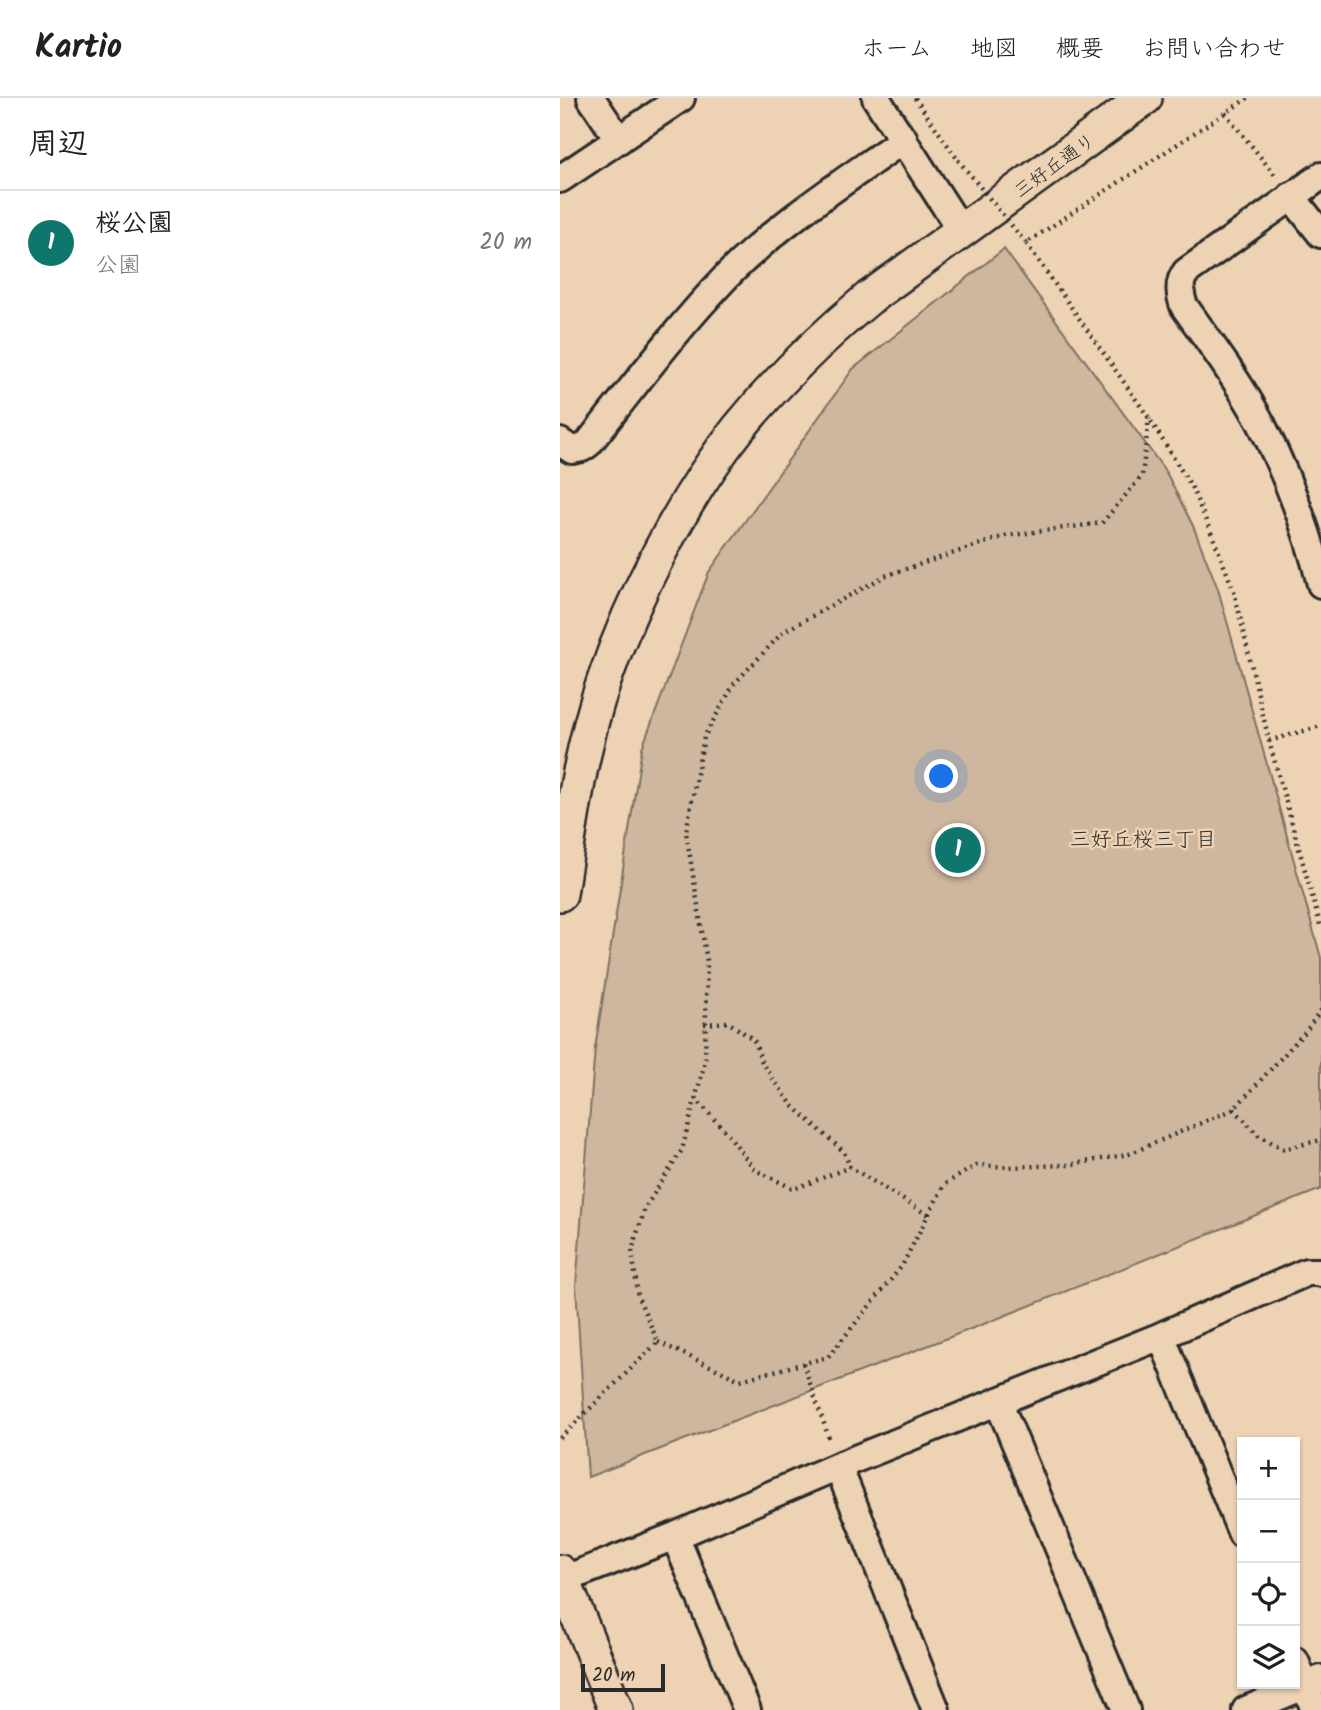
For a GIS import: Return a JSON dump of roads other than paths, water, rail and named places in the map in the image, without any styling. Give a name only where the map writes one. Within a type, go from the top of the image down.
[{"type":"street","points":[[590,98],[619,140]]},
{"type":"street","points":[[560,179],[681,98]]},
{"type":"street","points":[[876,98],[962,232]]},
{"type":"street","name":"三好丘通り","points":[[560,894],[573,805],[604,681],[642,590],[666,542],[695,492],[737,430],[792,369],[869,298],[1145,98]]},
{"type":"street","points":[[560,442],[572,450],[588,444],[685,321],[729,274],[787,224],[904,139]]},
{"type":"street","points":[[1319,570],[1293,493],[1260,422],[1225,363],[1180,297],[1186,272],[1321,176]]},
{"type":"street","points":[[1292,196],[1321,234]]},
{"type":"street","points":[[616,1710],[561,1577],[675,1536],[838,1465],[1161,1336],[1307,1272],[1321,1273]]},
{"type":"street","points":[[1161,1336],[1237,1522]]},
{"type":"street","points":[[998,1401],[1126,1710]]},
{"type":"street","points":[[838,1465],[936,1710]]},
{"type":"street","points":[[675,1536],[747,1710]]},
{"type":"street","points":[[1300,1667],[1313,1682],[1315,1710]]},
{"type":"street","points":[[1246,1710],[1313,1682]]},
{"type":"place","name":"桜公園","points":[[958,850]]},
{"type":"district","name":"三好丘桜三丁目","points":[[1143,839]]}]
